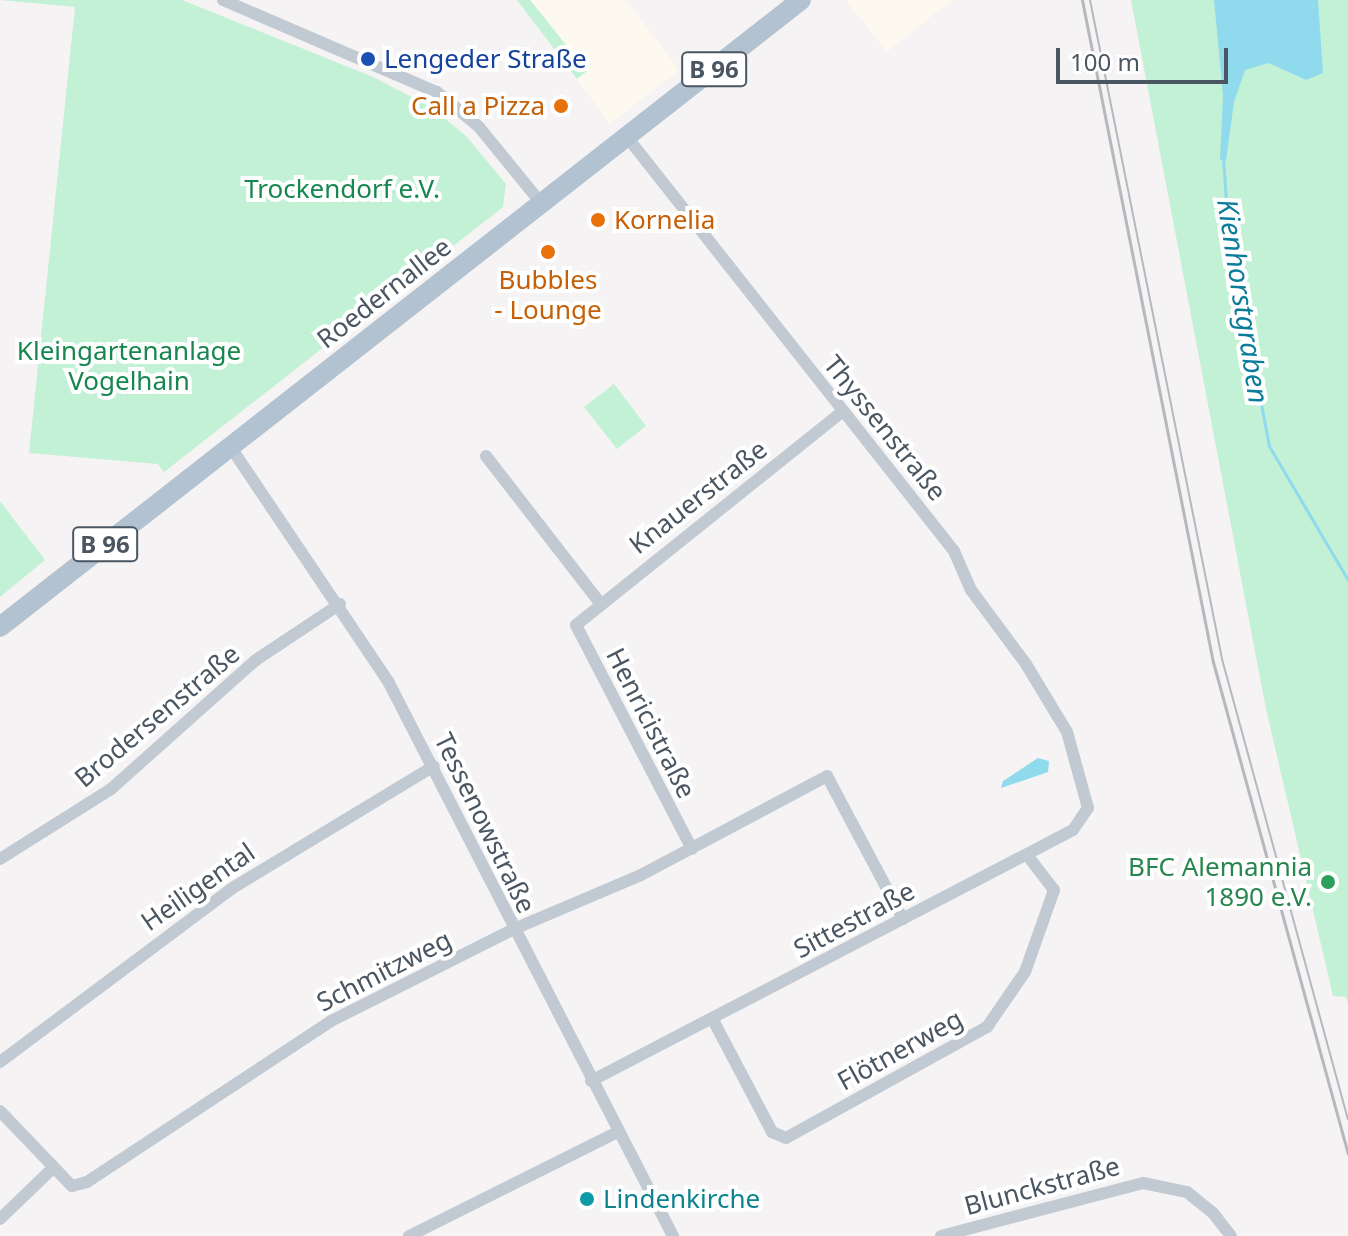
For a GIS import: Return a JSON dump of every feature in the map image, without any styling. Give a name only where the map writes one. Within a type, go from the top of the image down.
[{"type":"main road","name":"Roedernallee","points":[[0,627],[801,0]]},
{"type":"street","points":[[223,0],[437,92],[479,127],[541,203]]},
{"type":"street","name":"Thyssenstraße","points":[[627,137],[954,551],[971,590],[1026,664],[1067,732],[1079,765]]},
{"type":"street","name":"Knauerstraße","points":[[578,621],[843,411]]},
{"type":"street","name":"Tessenowstraße","points":[[230,446],[340,604],[434,766],[591,1081],[673,1236]]},
{"type":"street","points":[[486,456],[600,603]]},
{"type":"street","name":"Brodersenstraße","points":[[0,859],[111,789],[256,660],[340,604]]},
{"type":"street","name":"Henricistraße","points":[[578,621],[692,849]]},
{"type":"street","name":"Sittestraße","points":[[591,1081],[1027,855],[1085,819],[1089,796],[1079,765]]},
{"type":"street","name":"Heiligental","points":[[0,1062],[231,889],[434,766]]},
{"type":"street","name":"Schmitzweg","points":[[0,1111],[52,1160],[53,1168],[72,1186],[87,1182],[331,1021],[514,929],[692,849],[827,776],[903,919]]},
{"type":"street","name":"Flötnerweg","points":[[713,1020],[772,1132],[786,1138],[987,1027],[1025,972],[1054,890],[1027,855]]},
{"type":"street","points":[[409,1236],[618,1132]]},
{"type":"street","points":[[0,1219],[53,1168]]},
{"type":"street","name":"Blunckstraße","points":[[941,1236],[1143,1183],[1187,1192],[1213,1213],[1231,1236]]},
{"type":"shaded area","points":[[530,0],[626,0],[679,70],[610,124],[577,79],[586,71]]},
{"type":"shaded area","points":[[846,0],[952,0],[887,52]]},
{"type":"green space","points":[[0,0],[182,0],[373,77],[431,107],[467,137],[506,184],[503,207],[164,472],[158,464],[29,453],[75,7]]},
{"type":"green space","points":[[517,0],[530,0],[587,71],[577,79]]},
{"type":"green space","points":[[1131,0],[1348,0],[1348,1004],[1346,997],[1333,996],[1266,709]]},
{"type":"green space","points":[[614,384],[646,426],[617,449],[584,407]]},
{"type":"green space","points":[[0,501],[45,560],[0,597]]},
{"type":"water","points":[[1214,0],[1318,0],[1323,73],[1306,80],[1269,63],[1245,70],[1234,102],[1226,160],[1220,160],[1223,95]]},
{"type":"water","points":[[1038,758],[1049,761],[1048,772],[1001,788],[1003,781]]},
{"type":"waterway","name":"Kienhorstgraben","points":[[1223,158],[1228,229],[1269,446],[1348,580]]},
{"type":"tram line","points":[[1090,0],[1222,659],[1348,1119]]},
{"type":"railway","points":[[1082,0],[1213,662],[1348,1154]]},
{"type":"place","name":"Lengeder Straße","points":[[368,59]]},
{"type":"place","name":"Call a Pizza","points":[[561,106]]},
{"type":"place","name":"Kornelia","points":[[598,220]]},
{"type":"place","name":"Bubbles - Lounge","points":[[548,252]]},
{"type":"place","name":"BFC Alemannia 1890 e.V.","points":[[1328,882]]},
{"type":"place","name":"Lindenkirche","points":[[587,1199]]},
{"type":"park label","name":"Trockendorf e.V.","points":[[342,189]]},
{"type":"park label","name":"Kleingartenanlage Vogelhain","points":[[129,366]]}]
